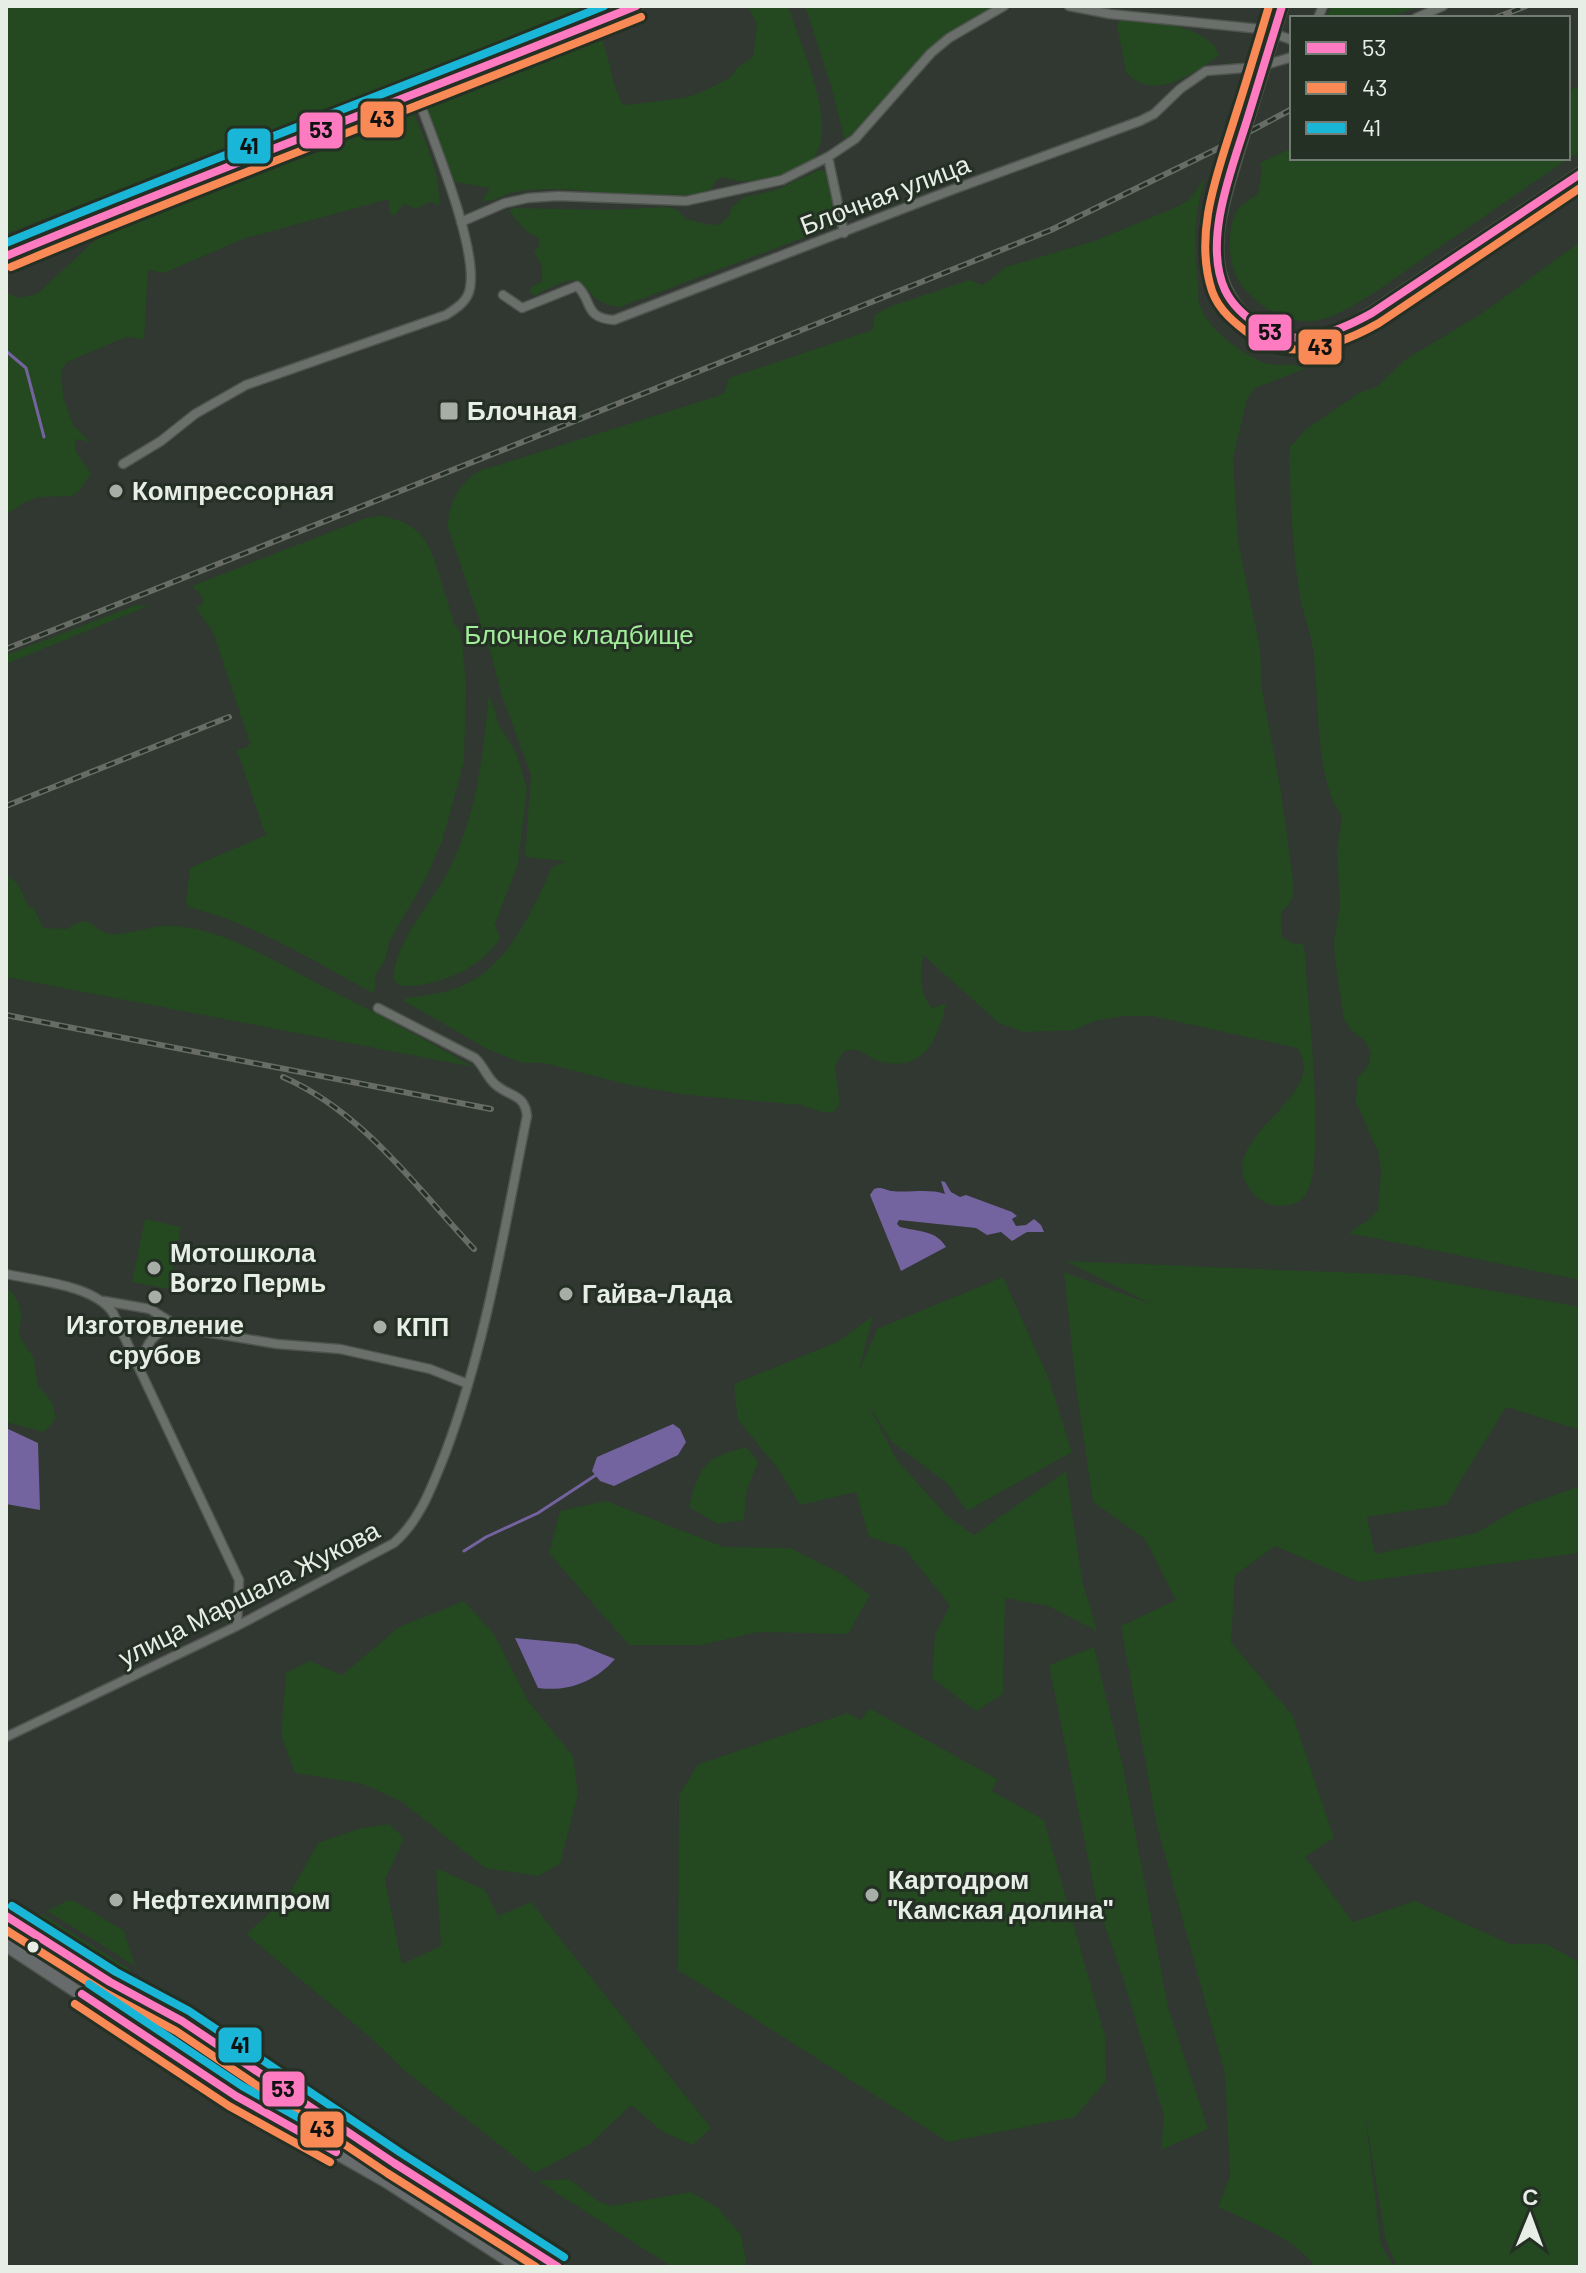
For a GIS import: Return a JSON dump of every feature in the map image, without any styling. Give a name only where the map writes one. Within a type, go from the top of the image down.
[{"type":"main road","points":[[6,256],[143,199],[417,95],[636,6]]},
{"type":"main road","points":[[1282,6],[1228,184],[1216,237],[1220,273],[1229,297],[1243,316],[1255,324],[1279,335],[1304,339],[1342,329],[1372,313],[1580,174]]},
{"type":"main road","points":[[6,1916],[110,1982],[182,2021],[394,2163],[558,2267]]},
{"type":"main road","points":[[6,1945],[236,2096],[386,2181],[519,2267]]},
{"type":"main road","points":[[161,2048],[198,2060],[209,2057],[210,2051],[206,2045],[182,2021]]},
{"type":"street","points":[[461,222],[505,203],[542,196],[668,202],[705,198],[782,180],[828,157],[866,129],[931,53],[949,38],[1004,6]]},
{"type":"street","points":[[1069,6],[1261,29],[1290,39]]},
{"type":"street","points":[[1420,16],[1443,6]]},
{"type":"street","name":"Блочная улица","points":[[503,295],[522,308],[577,286],[584,294],[589,309],[605,320],[614,320],[1140,121],[1154,114],[1180,89],[1206,71],[1258,67],[1290,58]]},
{"type":"street","points":[[123,464],[161,441],[195,414],[246,385],[446,315],[461,304],[470,291],[471,283],[461,222],[417,95]]},
{"type":"street","points":[[828,157],[844,233]]},
{"type":"street","name":"улица Маршала Жукова","points":[[6,1737],[237,1626],[394,1543],[419,1513],[456,1424],[483,1333],[527,1116],[522,1099],[493,1083],[483,1065],[475,1058],[378,1008]]},
{"type":"street","points":[[6,1274],[88,1293],[104,1301],[150,1309],[182,1327]]},
{"type":"street","points":[[104,1301],[119,1324],[239,1580],[237,1626]]},
{"type":"street","points":[[140,1370],[144,1352],[153,1337],[165,1328],[182,1327],[277,1344],[328,1346],[430,1369],[468,1384]]},
{"type":"green space","points":[[6,6],[589,6],[6,234]]},
{"type":"green space","points":[[747,6],[788,6],[814,82],[822,124],[821,142],[815,156],[807,164],[764,181],[748,182],[723,177],[717,179],[710,191],[690,195],[650,196],[544,189],[482,201],[490,188],[455,182],[425,107],[434,97],[592,33],[600,35],[623,105],[685,98],[730,78],[737,68],[753,57],[757,24]]},
{"type":"green space","points":[[805,6],[994,6],[947,34],[851,138],[844,138]]},
{"type":"green space","points":[[1330,6],[1420,6],[1392,16],[1328,16]]},
{"type":"green space","points":[[1121,18],[1192,31],[1214,46],[1219,56],[1173,82],[1149,85],[1137,81],[1126,72],[1117,25]]},
{"type":"green space","points":[[1580,84],[1580,151],[1570,158],[1570,92]]},
{"type":"green space","points":[[413,113],[435,170],[439,205],[431,202],[415,209],[404,203],[392,215],[389,199],[243,239],[164,273],[148,270],[144,339],[128,337],[114,342],[67,362],[61,371],[63,396],[73,425],[90,442],[75,439],[75,450],[91,473],[81,489],[72,496],[40,497],[25,502],[6,515],[6,293],[20,298],[37,294],[105,231],[141,212]]},
{"type":"green space","points":[[1290,149],[1290,160],[1567,160],[1386,285],[1341,312],[1314,321],[1289,319],[1265,307],[1245,289],[1233,267],[1231,229],[1239,208],[1258,193],[1260,163]]},
{"type":"green space","points":[[819,170],[829,172],[837,217],[834,226],[620,307],[605,304],[578,281],[555,285],[535,296],[530,292],[531,287],[542,282],[542,266],[534,252],[539,246],[539,239],[525,230],[509,211],[515,208],[609,210],[664,207],[676,209],[686,219],[721,224],[731,208],[744,197],[776,190]]},
{"type":"green space","name":"Блочное кладбище","points":[[1206,177],[1195,241],[1199,300],[1204,314],[1224,338],[1258,360],[1305,369],[1255,388],[1247,399],[1233,458],[1238,541],[1260,648],[1262,689],[1293,880],[1293,896],[1281,912],[1282,936],[1291,943],[1303,944],[1305,953],[1312,1041],[1315,1150],[1312,1177],[1304,1197],[1288,1205],[1267,1203],[1250,1189],[1242,1170],[1246,1152],[1257,1134],[1299,1083],[1304,1066],[1297,1048],[1152,1016],[1122,1016],[1095,1021],[1074,1030],[1023,1032],[999,1023],[923,955],[921,976],[925,996],[932,1008],[946,1003],[933,1041],[918,1058],[894,1064],[879,1061],[860,1051],[844,1051],[835,1066],[840,1104],[834,1112],[821,1112],[801,1105],[688,1095],[629,1085],[544,1063],[522,1063],[489,1050],[404,1001],[406,998],[454,989],[473,981],[489,969],[503,955],[526,921],[552,867],[565,861],[525,857],[531,775],[448,528],[452,503],[465,482],[479,471],[724,394],[729,378],[872,330],[875,315],[889,307],[969,280],[983,285],[1006,267],[1094,241],[1172,209],[1189,200]]},
{"type":"green space","points":[[1580,242],[1580,1280],[1348,1233],[1369,1220],[1378,1210],[1381,1169],[1378,1152],[1356,1102],[1357,1078],[1368,1066],[1371,1053],[1365,1041],[1344,1020],[1335,960],[1334,941],[1340,906],[1337,851],[1342,816],[1326,780],[1322,758],[1312,643],[1301,602],[1296,566],[1289,455],[1290,447],[1305,430],[1359,393],[1378,386],[1406,359],[1484,312]]},
{"type":"green space","points":[[382,516],[407,524],[429,546],[454,624],[461,633],[466,682],[464,761],[443,839],[425,880],[390,940],[385,960],[376,975],[374,994],[284,944],[237,923],[188,907],[186,902],[190,868],[268,834],[264,831],[237,750],[248,747],[250,743],[213,632],[196,608],[203,603],[203,598],[192,586],[366,518]]},
{"type":"green space","points":[[136,605],[148,606],[6,664],[6,655]]},
{"type":"green space","points":[[489,694],[500,727],[516,752],[527,789],[518,864],[495,924],[500,938],[469,968],[443,980],[400,986],[393,980],[401,948],[446,876],[468,820],[482,758]]},
{"type":"green space","points":[[6,874],[18,884],[43,928],[67,929],[82,921],[115,934],[168,926],[211,933],[262,954],[473,1067],[6,977]]},
{"type":"green space","name":"Мотошкола Borzo Пермь","points":[[145,1219],[181,1227],[169,1289],[132,1282]]},
{"type":"green space","points":[[1066,1261],[1406,1275],[1580,1307],[1580,1430],[1506,1407],[1446,1505],[1367,1517],[1375,1554],[1476,1533],[1519,1508],[1580,1486],[1580,1553],[1359,1582],[1275,1546],[1235,1575],[1231,1642],[1293,1716],[1334,1838],[1305,1857],[1353,1922],[1415,1901],[1510,1944],[1547,1944],[1580,1963],[1580,2267],[1397,2267],[1385,2238],[1365,2113],[1381,2245],[1394,2267],[1316,2267],[1283,2239],[1218,2207],[1230,2176],[1225,2074],[1157,1826],[1121,1626],[1176,1600],[1145,1539],[1093,1502],[1064,1272],[1151,1304]]},
{"type":"green space","points":[[1003,1277],[1048,1377],[1072,1452],[967,1511],[947,1483],[892,1442],[867,1402],[897,1460],[946,1515],[974,1535],[1066,1471],[1082,1580],[1097,1631],[1048,1606],[1005,1598],[1003,1694],[976,1711],[932,1678],[935,1635],[950,1605],[904,1548],[869,1537],[856,1492],[800,1505],[779,1470],[738,1420],[734,1384],[837,1342],[873,1316],[859,1371],[877,1329]]},
{"type":"green space","points":[[6,1289],[17,1300],[22,1316],[19,1330],[21,1340],[33,1356],[38,1386],[52,1402],[56,1418],[44,1432],[6,1422]]},
{"type":"green space","points":[[746,1447],[758,1461],[746,1493],[744,1520],[717,1524],[689,1507],[696,1482],[706,1466],[720,1455]]},
{"type":"green space","points":[[606,1501],[724,1547],[790,1548],[842,1574],[870,1595],[848,1634],[758,1632],[701,1645],[629,1645],[549,1553],[560,1511]]},
{"type":"green space","points":[[464,1601],[494,1634],[528,1701],[573,1756],[578,1794],[560,1864],[538,1876],[485,1868],[402,1802],[363,1784],[295,1773],[281,1735],[286,1673],[310,1661],[342,1675],[399,1627]]},
{"type":"green space","points":[[1094,1647],[1123,1767],[1168,2007],[1208,2129],[1161,2150],[1164,2116],[1097,1903],[1049,1665]]},
{"type":"green space","name":"Картодром \"Камская долина\"","points":[[869,1708],[997,1779],[992,1791],[1044,1820],[1105,2036],[1106,2081],[1075,2117],[948,2142],[678,1970],[679,1796],[697,1765],[847,1713],[861,1720]]},
{"type":"green space","points":[[389,1824],[404,1838],[385,1880],[402,1964],[441,1946],[436,1868],[485,1890],[498,1916],[531,1902],[711,2128],[693,2145],[663,2132],[631,2105],[590,2144],[535,2173],[404,2070],[370,2037],[246,1934],[287,1898],[318,1843],[361,1828]]},
{"type":"green space","points":[[66,1901],[75,1901],[124,1931],[135,1966],[47,1911]]},
{"type":"green space","points":[[42,1914],[131,1970],[129,1973],[138,1980],[138,1986],[35,1920]]},
{"type":"green space","points":[[224,2055],[389,2170],[214,2068],[221,2063]]},
{"type":"green space","points":[[569,2179],[598,2201],[612,2206],[691,2192],[717,2207],[741,2235],[747,2266],[672,2267],[538,2181]]},
{"type":"shaded area","points":[[941,1181],[960,1197],[966,1195],[1012,1212],[1017,1216],[1012,1219],[1016,1226],[1026,1225],[1034,1219],[1044,1232],[1027,1232],[1012,1241],[1001,1232],[987,1235],[976,1228],[899,1220],[897,1224],[900,1227],[937,1237],[946,1247],[901,1271],[870,1195],[879,1188],[945,1194]]},
{"type":"shaded area","points":[[673,1424],[680,1429],[686,1442],[678,1455],[614,1486],[600,1481],[592,1471],[597,1457]]},
{"type":"shaded area","points":[[6,1428],[38,1443],[40,1510],[6,1504]]},
{"type":"shaded area","points":[[515,1638],[577,1644],[615,1659],[599,1674],[580,1684],[538,1688]]},
{"type":"waterway","points":[[6,351],[26,368],[44,437]]},
{"type":"waterway","points":[[464,1551],[486,1537],[538,1513],[596,1475]]},
{"type":"railway","points":[[1500,16],[1526,6]]},
{"type":"railway","points":[[6,649],[1051,230],[1290,110]]},
{"type":"railway","points":[[6,806],[229,717]]},
{"type":"railway","points":[[6,1015],[491,1109]]},
{"type":"railway","points":[[283,1077],[312,1092],[363,1130],[474,1249]]},
{"type":"transit line","name":"41","points":[[6,243],[604,6]]},
{"type":"transit line","name":"53","points":[[6,256],[636,6]]},
{"type":"transit line","name":"43","points":[[1269,6],[1215,181],[1206,225],[1205,247],[1212,291],[1219,305],[1252,336],[1284,349],[1300,350],[1349,338],[1379,323],[1580,188]]},
{"type":"transit line","name":"53","points":[[1282,6],[1228,180],[1218,226],[1217,249],[1225,290],[1243,313],[1271,333],[1285,337],[1315,336],[1359,320],[1580,174]]},
{"type":"transit line","name":"43","points":[[11,267],[641,17]]},
{"type":"transit line","name":"41","points":[[12,1906],[116,1972],[189,2011],[401,2153],[564,2257]]},
{"type":"transit line","name":"53","points":[[6,1916],[110,1982],[182,2021],[394,2163],[558,2267]]},
{"type":"transit line","name":"43","points":[[6,1930],[104,1992],[176,2031],[387,2173],[536,2267]]},
{"type":"transit line","name":"41","points":[[89,1984],[242,2086],[342,2142]]},
{"type":"transit line","name":"53","points":[[82,1994],[236,2096],[336,2152]]},
{"type":"transit line","name":"43","points":[[75,2004],[229,2106],[330,2162]]},
{"type":"place","name":"Блочная","points":[[449,411]]},
{"type":"place","name":"Компрессорная","points":[[116,491]]},
{"type":"place","name":"Мотошкола Borzo Пермь","points":[[154,1268]]},
{"type":"place","name":"Гайва-Лада","points":[[566,1294]]},
{"type":"place","name":"Изготовление срубов","points":[[155,1297]]},
{"type":"place","name":"КПП","points":[[380,1327]]},
{"type":"place","name":"Картодром \"Камская долина\"","points":[[872,1895]]},
{"type":"place","name":"Нефтехимпром","points":[[116,1900]]}]
